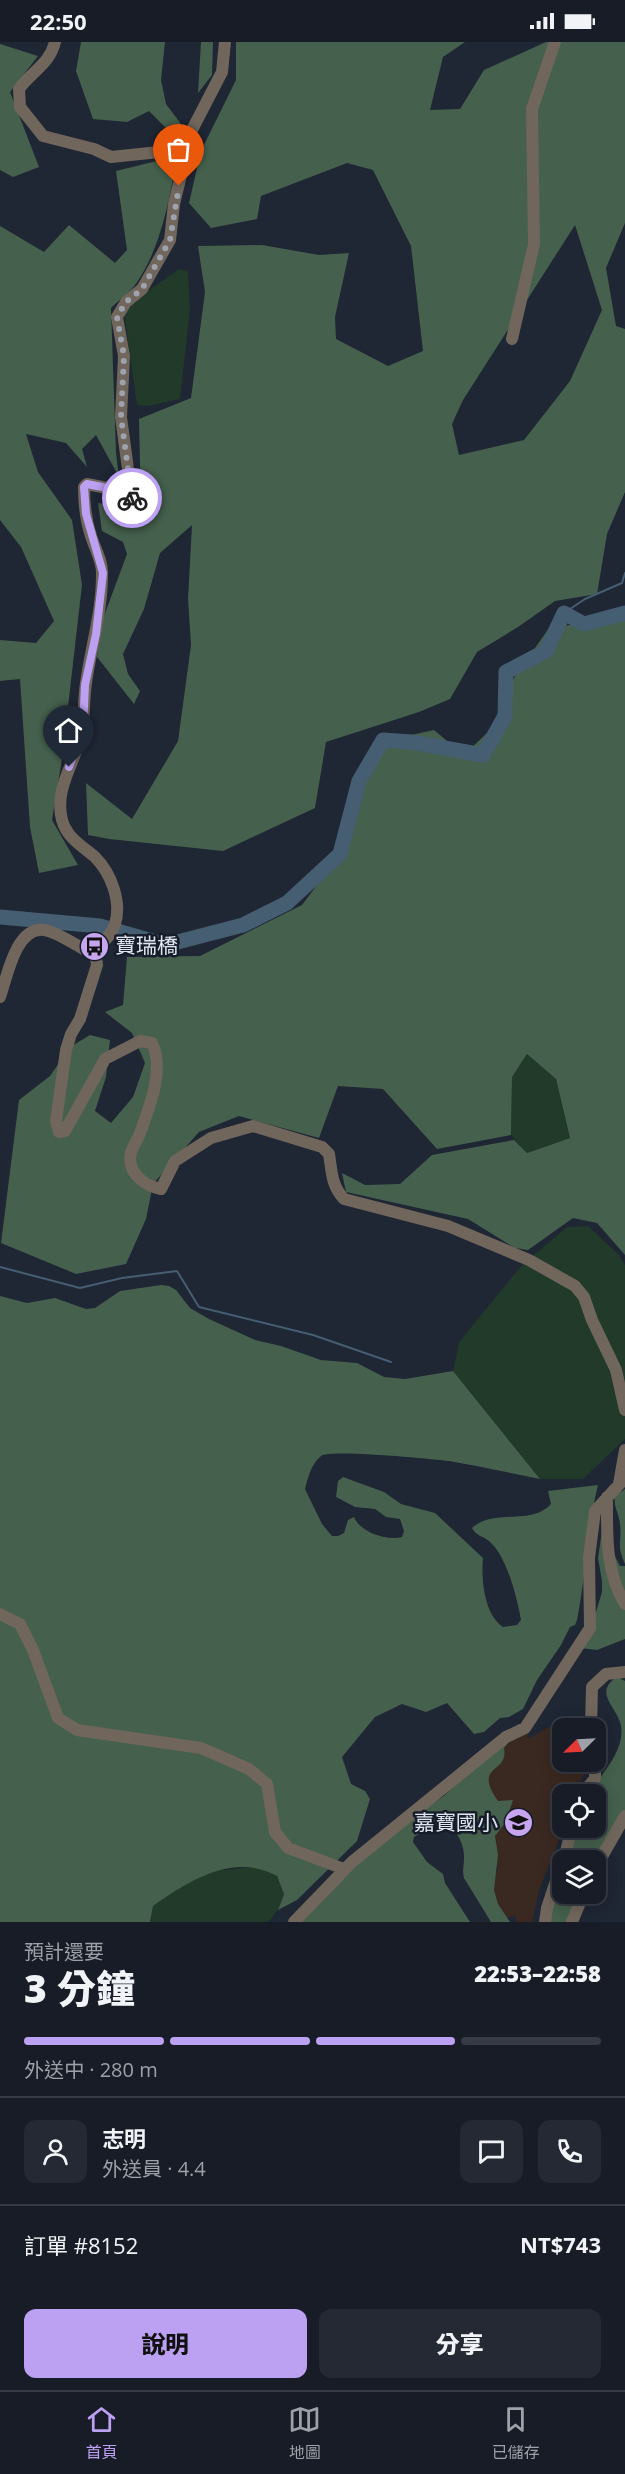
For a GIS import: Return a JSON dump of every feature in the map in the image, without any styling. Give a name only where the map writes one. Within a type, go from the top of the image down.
[{"type":"street","points":[[55,42],[51,55],[44,65],[19,88],[20,107],[43,136],[94,149],[111,156],[188,149]]},
{"type":"street","points":[[0,997],[16,949],[24,936],[32,931],[44,930],[87,951],[95,949],[113,930],[118,914],[116,895],[108,878],[96,859],[74,841],[63,823],[60,805],[62,786],[83,728],[85,685],[103,573],[86,514],[84,487],[87,484],[96,484],[131,498],[135,496],[130,484],[121,417],[124,356],[117,317],[126,302],[142,289],[170,240],[174,204],[192,130],[222,72],[225,42]]},
{"type":"street","points":[[512,339],[534,244],[532,109],[555,42]]},
{"type":"street","points":[[95,949],[97,965],[80,1019],[71,1034],[63,1062],[56,1121],[59,1132],[65,1131],[105,1059],[140,1041],[152,1043],[156,1064],[153,1091],[139,1137],[131,1150],[130,1161],[135,1173],[142,1181],[161,1189],[175,1161],[211,1138],[253,1126],[322,1147],[329,1154],[330,1172],[335,1190],[344,1199],[448,1226],[529,1260],[575,1286],[584,1297],[592,1320],[616,1370],[625,1410]]},
{"type":"street","points":[[294,1922],[344,1869],[506,1737],[525,1728],[590,1628],[589,1557],[595,1510],[622,1481],[625,1450]]},
{"type":"street","points":[[607,1497],[607,1548],[614,1583],[625,1604]]},
{"type":"street","points":[[0,1614],[20,1624],[33,1650],[58,1718],[78,1730],[201,1749],[249,1769],[267,1784],[275,1832],[288,1848],[344,1869]]},
{"type":"street","points":[[591,1718],[592,1687],[606,1674],[625,1672]]},
{"type":"street","points":[[606,1850],[625,1816]]},
{"type":"street","points":[[545,1922],[552,1894]]},
{"type":"street","points":[[572,1922],[579,1904]]},
{"type":"shaded area","name":"嘉寶國小","points":[[552,1725],[552,1772],[585,1772],[578,1784],[552,1784],[552,1838],[560,1838],[555,1850],[552,1850],[552,1857],[539,1890],[532,1922],[517,1922],[515,1916],[498,1919],[491,1896],[498,1867],[477,1829],[478,1782],[498,1748],[525,1732],[530,1738]]},
{"type":"green space","points":[[81,42],[165,42],[161,80],[166,104],[181,124],[167,208],[154,249],[135,285],[111,308],[116,453],[119,477],[96,435],[82,449],[87,467],[66,443],[26,434],[38,472],[72,520],[82,585],[62,759],[52,820],[78,865],[39,873],[30,827],[20,679],[0,681],[0,640],[36,643],[54,621],[21,547],[0,520],[0,226],[44,252],[69,225],[115,263],[127,250],[116,171],[169,158],[169,131],[149,111],[127,122],[93,119],[76,71]]},
{"type":"green space","points":[[201,42],[213,42],[212,75],[198,93]]},
{"type":"green space","points":[[236,42],[465,42],[443,57],[430,110],[460,109],[484,70],[546,42],[625,42],[625,223],[606,268],[616,326],[625,329],[625,492],[607,534],[597,594],[555,601],[477,652],[450,699],[419,712],[326,742],[315,808],[223,851],[88,835],[86,783],[132,819],[178,741],[191,645],[188,599],[192,525],[160,553],[144,609],[123,654],[128,674],[140,691],[134,704],[97,657],[101,624],[127,554],[123,542],[102,531],[98,503],[141,509],[139,419],[191,398],[205,292],[198,246],[262,245],[319,255],[349,253],[335,317],[336,339],[388,366],[423,351],[411,246],[373,170],[347,163],[261,196],[257,219],[211,228],[189,203],[201,151],[236,80]],"holes":[[[575,225],[602,310],[570,381],[524,440],[459,455],[452,424],[463,400]]]},
{"type":"green space","points":[[0,44],[38,56],[10,92],[39,167],[13,177],[0,170]]},
{"type":"green space","points":[[179,269],[188,271],[190,310],[180,399],[149,406],[137,405],[125,319],[128,305]]},
{"type":"green space","points":[[625,610],[625,1255],[597,1223],[573,1218],[528,1250],[515,1248],[468,1219],[346,1192],[342,1173],[365,1185],[400,1184],[432,1155],[514,1140],[527,1153],[570,1138],[556,1079],[527,1054],[512,1077],[511,1135],[437,1149],[383,1089],[338,1086],[319,1138],[239,1116],[199,1132],[153,1184],[146,1219],[126,1264],[76,1274],[1,1243],[19,1100],[50,1076],[70,1047],[90,1035],[110,1040],[106,1077],[95,1111],[111,1123],[133,1097],[145,1063],[132,1033],[105,1012],[123,1005],[127,957],[200,956],[302,905],[338,857],[355,799],[379,742],[434,730],[464,755],[490,730],[514,678],[549,628],[583,623]]},
{"type":"green space","points":[[527,1054],[556,1079],[570,1138],[526,1153],[511,1135],[512,1077]]},
{"type":"green space","points":[[588,1226],[619,1255],[625,1265],[625,1439],[583,1479],[540,1479],[453,1371],[459,1342],[521,1266],[567,1227]]},
{"type":"green space","points":[[161,1285],[176,1290],[190,1308],[209,1319],[255,1340],[321,1360],[357,1363],[384,1377],[405,1379],[453,1371],[540,1479],[449,1461],[382,1455],[328,1454],[321,1456],[315,1463],[305,1489],[322,1524],[332,1536],[344,1533],[348,1520],[354,1517],[362,1527],[381,1536],[402,1537],[404,1531],[400,1519],[386,1517],[375,1509],[355,1507],[336,1497],[338,1481],[343,1477],[384,1492],[401,1504],[435,1513],[483,1558],[485,1595],[492,1614],[503,1627],[517,1625],[521,1620],[514,1590],[506,1567],[496,1549],[472,1528],[491,1519],[523,1516],[543,1511],[551,1504],[548,1491],[598,1485],[577,1620],[575,1625],[570,1627],[561,1645],[537,1680],[523,1709],[509,1717],[500,1718],[484,1732],[474,1734],[447,1703],[426,1712],[402,1704],[375,1717],[342,1757],[351,1784],[365,1791],[370,1799],[357,1841],[297,1900],[278,1910],[284,1894],[277,1876],[261,1869],[244,1867],[228,1868],[212,1873],[181,1887],[153,1906],[150,1922],[0,1922],[0,1296],[27,1303],[55,1298],[86,1309],[95,1308],[120,1291]]},
{"type":"green space","points":[[625,1489],[625,1564],[620,1548],[620,1521],[615,1496]]},
{"type":"green space","points":[[602,1531],[620,1566],[625,1566],[625,1639],[597,1650],[580,1648],[595,1615],[602,1592],[598,1558]]},
{"type":"green space","points":[[617,1677],[625,1681],[625,1821],[603,1850],[572,1850],[575,1838],[606,1838],[606,1784],[597,1784],[616,1753],[621,1736],[619,1719],[606,1695],[610,1683]]},
{"type":"green space","points":[[513,1737],[504,1748],[502,1762],[493,1770],[489,1780],[498,1801],[513,1800],[505,1823],[495,1836],[498,1855],[494,1890],[498,1904],[510,1922],[491,1922],[464,1878],[464,1853],[461,1841],[455,1831],[442,1821],[414,1837],[413,1842],[427,1862],[443,1874],[445,1883],[470,1922],[294,1922],[401,1825],[444,1796],[487,1753]]},
{"type":"green space","points":[[252,1867],[263,1869],[277,1876],[284,1894],[278,1910],[268,1922],[150,1922],[153,1906],[189,1881],[212,1871]]},
{"type":"green space","points":[[553,1904],[580,1904],[573,1922],[547,1922]]},
{"type":"waterway","points":[[564,613],[585,599],[622,583],[625,573]]},
{"type":"waterway","points":[[0,917],[100,926],[166,945],[243,925],[287,903],[340,854],[359,781],[383,740],[411,742],[483,755],[505,716],[506,672],[546,651],[564,613],[584,624],[625,613]]},
{"type":"waterway","points":[[0,1267],[80,1288],[122,1278],[177,1271],[199,1307],[313,1335],[391,1362]]},
{"type":"way so far","points":[[132,498],[135,496],[130,484],[121,417],[124,356],[117,317],[126,302],[142,289],[170,240],[174,204],[179,186]]},
{"type":"place","name":"寶瑞橋","points":[[94,946]]},
{"type":"place","name":"嘉寶國小","points":[[519,1823]]},
{"type":"route","points":[[69,767],[83,728],[85,685],[96,634],[103,573],[86,514],[84,487],[87,484],[96,484],[132,498]]}]
